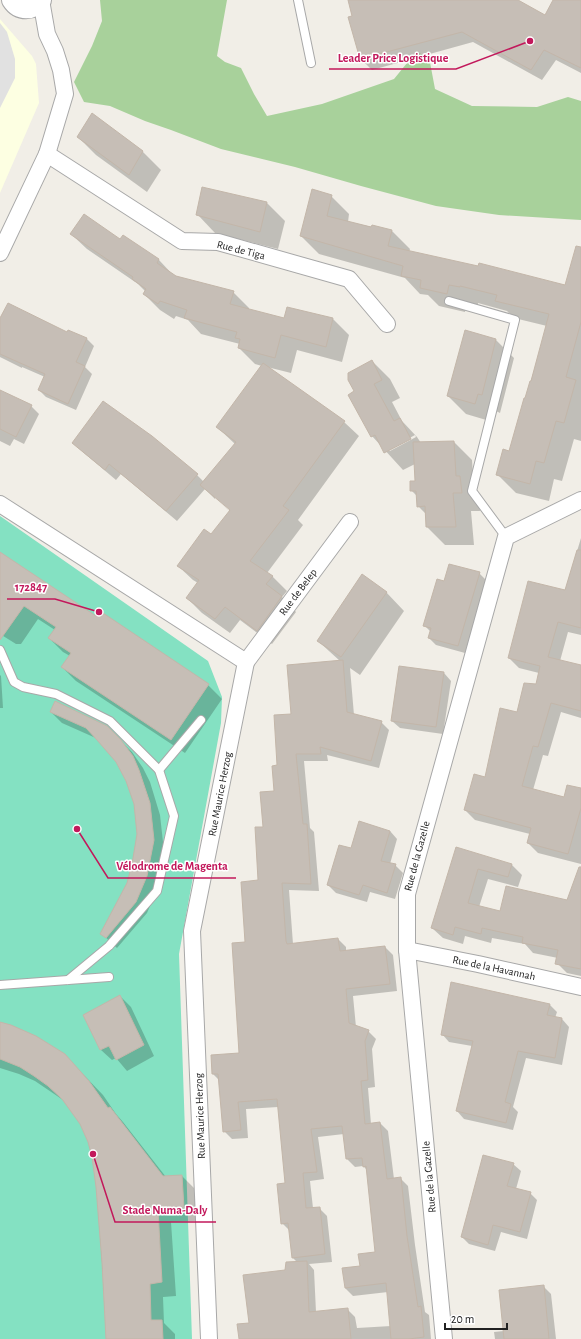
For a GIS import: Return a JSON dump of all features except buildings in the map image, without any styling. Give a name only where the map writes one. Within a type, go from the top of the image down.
[{"type":"street","points":[[14,2],[24,8],[34,6],[41,0]]},
{"type":"street","points":[[0,253],[47,154],[65,94],[61,70],[55,51],[47,34],[41,0]]},
{"type":"street","points":[[14,2],[47,34]]},
{"type":"street","name":"Rue de Tiga","points":[[47,154],[182,241],[218,242],[349,279],[387,324]]},
{"type":"street","points":[[506,537],[581,500]]},
{"type":"street","points":[[0,504],[246,662]]},
{"type":"street","name":"Rue de Belep","points":[[246,662],[350,522]]},
{"type":"street","name":"Rue de la Gazelle","points":[[444,1339],[407,950],[407,894],[506,537]]},
{"type":"street","name":"Rue Maurice Herzog","points":[[210,1339],[192,931],[246,662]]},
{"type":"street","name":"Rue de la Havannah","points":[[407,950],[581,987]]},
{"type":"lane","points":[[298,0],[311,63]]},
{"type":"lane","points":[[449,301],[515,320],[472,490],[506,537]]},
{"type":"lane","points":[[0,650],[14,682],[24,687],[56,694],[110,721],[159,770],[174,816],[157,891],[110,946],[68,980]]},
{"type":"lane","points":[[159,770],[201,720]]},
{"type":"lane","points":[[0,985],[109,977]]},
{"type":"shaded area","points":[[0,19],[32,56],[36,64],[39,103],[0,193]]},
{"type":"shaded area","points":[[0,23],[7,32],[15,59],[15,78],[0,108]]},
{"type":"green space","points":[[100,0],[227,0],[217,56],[225,62],[241,68],[267,116],[322,104],[394,79],[416,52],[429,57],[435,89],[472,106],[537,107],[568,97],[581,101],[581,220],[499,215],[436,206],[295,167],[221,149],[145,121],[110,106],[84,102],[74,82],[92,46],[102,21]]},
{"type":"green space","points":[[0,516],[208,661],[222,697],[221,723],[179,954],[192,1339],[0,1339]]},
{"type":"place","name":"Leader Price Logistique","points":[[530,41]]},
{"type":"place","name":"172847","points":[[99,612]]},
{"type":"place","name":"Vélodrome de Magenta","points":[[77,829]]},
{"type":"place","name":"Stade Numa-Daly","points":[[93,1154]]}]
